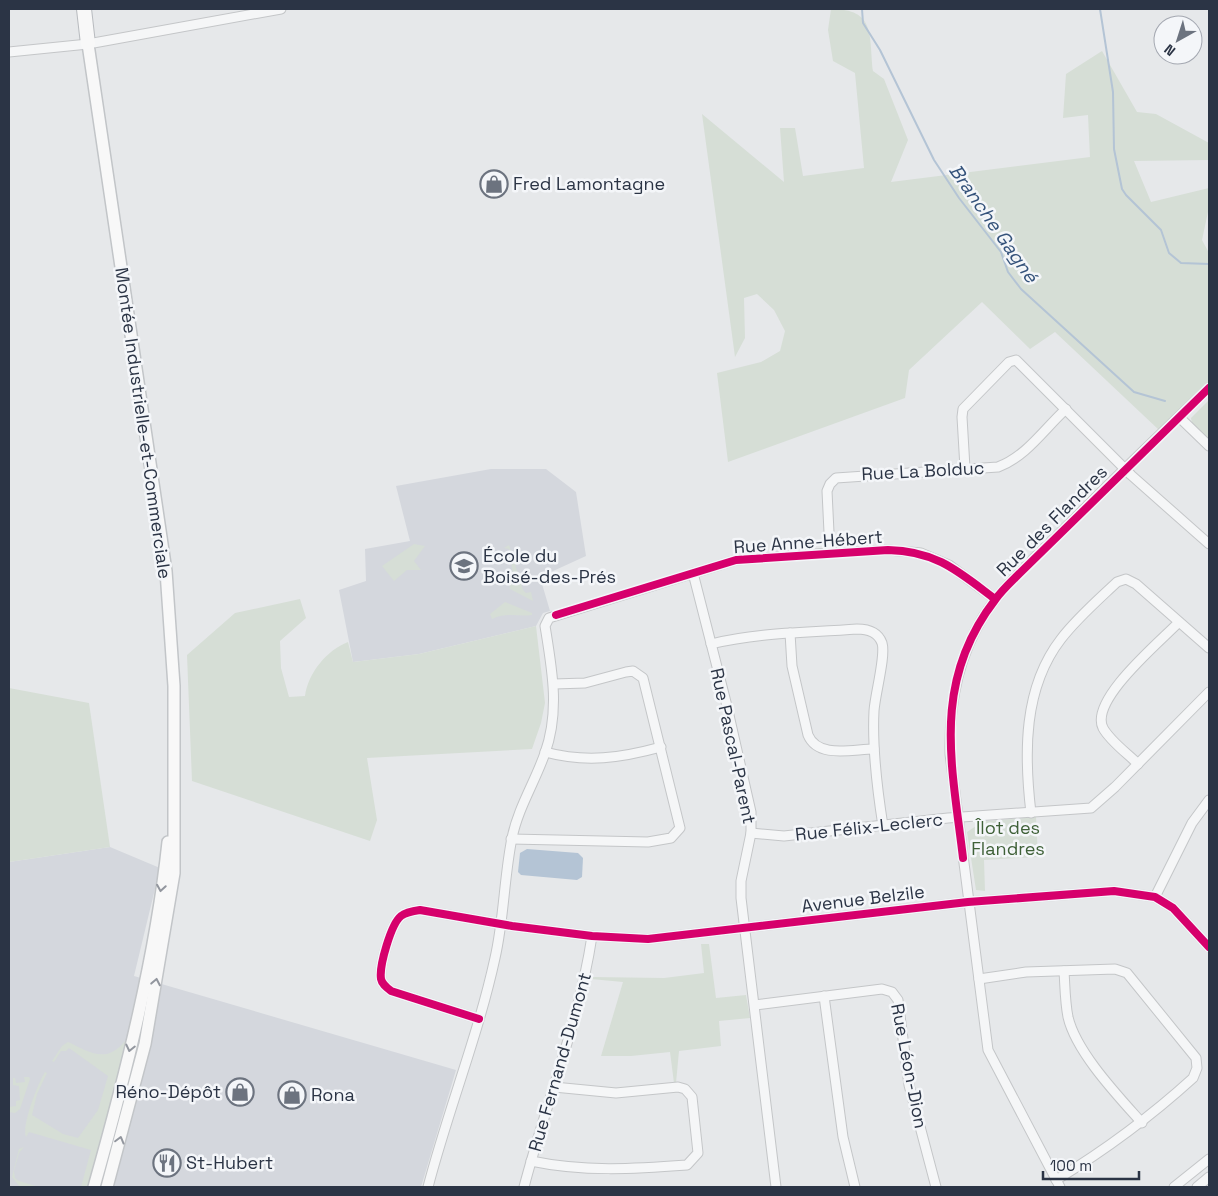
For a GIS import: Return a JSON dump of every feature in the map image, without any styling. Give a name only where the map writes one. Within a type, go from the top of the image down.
[{"type":"highway","points":[[84,9],[88,44]]},
{"type":"highway","points":[[88,44],[92,9]]},
{"type":"main road","name":"Montée Industrielle-et-Commerciale","points":[[88,44],[166,571],[174,686],[174,873],[164,941],[145,1044],[107,1187]]},
{"type":"main road","name":"Montée Industrielle-et-Commerciale","points":[[94,1187],[116,1108],[142,993],[158,908],[173,805]]},
{"type":"street","points":[[9,52],[88,44],[281,9]]},
{"type":"street","points":[[965,468],[963,409],[1011,360],[1020,362],[1125,469],[1209,544]]},
{"type":"street","name":"Rue des Flandres","points":[[1058,1184],[988,1050],[950,754],[951,705],[958,674],[968,645],[995,599],[1209,388]]},
{"type":"street","name":"Rue La Bolduc","points":[[830,553],[828,492],[832,480],[843,476],[989,468],[1010,462],[1024,452],[1066,409]]},
{"type":"street","points":[[1179,417],[1209,446]]},
{"type":"street","name":"Rue Anne-Hébert","points":[[554,684],[545,626],[548,618],[736,560],[898,550],[921,553],[949,565],[995,599]]},
{"type":"street","name":"Rue Pascal-Parent","points":[[693,573],[736,745],[750,812],[751,833],[741,890],[743,929],[756,1005],[776,1187]]},
{"type":"street","points":[[1032,813],[1028,742],[1033,697],[1042,672],[1060,640],[1121,579],[1136,584],[1209,648]]},
{"type":"street","points":[[1138,764],[1103,728],[1101,714],[1106,701],[1117,685],[1179,622]]},
{"type":"street","points":[[711,644],[740,636],[863,629],[872,632],[880,639],[883,650],[876,696],[874,749],[883,826]]},
{"type":"street","points":[[790,633],[792,666],[808,735],[813,744],[824,751],[874,749]]},
{"type":"street","points":[[428,1187],[496,955],[511,839],[521,807],[545,752],[553,716],[554,684],[585,683],[626,672],[638,674],[643,678],[646,687],[680,822],[676,835],[671,838],[648,842],[511,839]]},
{"type":"street","name":"Rue Félix-Leclerc","points":[[751,833],[782,836],[958,818],[1091,808],[1104,798],[1209,692]]},
{"type":"street","points":[[545,752],[574,759],[606,759],[661,747]]},
{"type":"street","points":[[1155,897],[1192,823],[1209,800]]},
{"type":"street","name":"Avenue Belzile","points":[[479,1018],[390,991],[384,986],[381,970],[394,924],[410,911],[420,910],[500,924],[592,936],[648,939],[968,902],[1114,890],[1155,897],[1173,908],[1209,948]]},
{"type":"street","name":"Rue Fernand-Dumont","points":[[524,1187],[586,978],[592,936]]},
{"type":"street","points":[[979,979],[1026,972],[1110,968],[1127,974],[1194,1054],[1197,1063],[1195,1074],[1142,1123],[1058,1184]]},
{"type":"street","points":[[1064,971],[1068,1017],[1073,1030],[1091,1063],[1142,1123]]},
{"type":"street","name":"Rue Léon-Dion","points":[[756,1005],[882,989],[892,992],[897,998],[909,1085],[936,1187]]},
{"type":"street","points":[[824,996],[844,1137],[854,1187]]},
{"type":"street","points":[[531,1161],[566,1168],[629,1170],[687,1165],[698,1154],[692,1097],[685,1090],[678,1088],[616,1092],[554,1087]]},
{"type":"street","points":[[1174,1187],[1209,1159]]},
{"type":"street","points":[[1197,1187],[1209,1177]]},
{"type":"shaded area","name":"École du Boisé-des-Prés","points":[[491,469],[546,469],[576,492],[586,556],[540,577],[550,611],[543,613],[536,626],[419,654],[353,662],[339,590],[366,581],[365,549],[410,541],[396,486]]},
{"type":"shaded area","points":[[110,847],[160,868],[134,976],[456,1070],[421,1187],[9,1187],[9,862]]},
{"type":"green space","points":[[831,9],[846,10],[863,19],[870,36],[873,71],[884,79],[908,140],[891,182],[1090,157],[1088,115],[1063,118],[1066,74],[1102,51],[1137,112],[1156,114],[1209,143],[1209,160],[1134,161],[1151,202],[1209,188],[1209,207],[1202,240],[1209,253],[1209,382],[1159,430],[1055,332],[1030,349],[982,302],[909,370],[905,398],[728,462],[717,373],[761,362],[780,351],[785,331],[774,310],[757,294],[744,298],[745,338],[735,357],[702,114],[784,182],[780,128],[795,128],[803,176],[864,168],[855,73],[833,61],[828,30]]},
{"type":"green space","points":[[1209,400],[1209,440],[1192,423],[1191,418]]},
{"type":"green space","points":[[414,544],[425,546],[414,561],[421,570],[407,570],[394,581],[382,566]]},
{"type":"green space","points":[[509,545],[523,590],[526,593],[531,592],[533,601],[510,589],[509,583],[514,581],[509,549],[504,548]]},
{"type":"green space","points":[[300,599],[306,618],[280,641],[281,668],[289,697],[305,696],[310,679],[320,663],[333,651],[348,642],[353,662],[419,654],[536,626],[545,703],[541,723],[532,749],[367,758],[377,820],[370,841],[192,781],[187,655],[235,613]]},
{"type":"green space","points":[[505,602],[532,613],[532,615],[507,615],[492,619],[490,614]]},
{"type":"green space","points":[[9,688],[89,703],[110,847],[9,862]]},
{"type":"green space","name":"Îlot des Flandres","points":[[1036,817],[1038,857],[984,860],[985,891],[976,890],[967,832],[976,826],[975,822]]},
{"type":"green space","points":[[701,944],[709,944],[716,998],[746,995],[750,1018],[719,1021],[721,1046],[679,1051],[676,1083],[674,1083],[670,1052],[631,1056],[601,1056],[623,982],[591,979],[592,977],[664,978],[704,973]]},
{"type":"green space","points":[[125,1041],[127,1042],[89,1187],[81,1187],[91,1150],[29,1132],[26,1137],[28,1114],[38,1085],[45,1072],[47,1073],[37,1094],[32,1115],[63,1134],[78,1138],[98,1110],[108,1076],[69,1048],[66,1051],[61,1051],[54,1062],[52,1061],[62,1046],[68,1042],[90,1052],[104,1054],[111,1053]]},
{"type":"green space","points":[[24,1077],[29,1077],[30,1079],[20,1109],[15,1113],[9,1112],[9,1107],[16,1106],[16,1101],[20,1100],[19,1086],[13,1085],[13,1078],[15,1078],[16,1083],[25,1082]]},
{"type":"green space","points":[[24,1147],[19,1153],[14,1171],[15,1178],[39,1187],[20,1187],[12,1177],[19,1149]]},
{"type":"water","points":[[527,849],[578,853],[583,858],[582,877],[577,880],[521,875],[518,872],[520,853]]},
{"type":"waterway","name":"Branche Gagné","points":[[862,9],[863,23],[880,50],[934,160],[959,198],[1001,252],[1008,272],[1021,289],[1134,392],[1165,401]]},
{"type":"waterway","points":[[1100,9],[1113,92],[1114,149],[1122,189],[1161,230],[1169,253],[1181,263],[1209,264]]},
{"type":"cycle path","points":[[963,858],[951,757],[951,725],[954,694],[961,662],[975,631],[995,600],[1007,586],[1209,388]]},
{"type":"cycle path","points":[[556,615],[736,560],[888,550],[905,551],[934,559],[958,572],[995,599]]},
{"type":"cycle path","points":[[479,1019],[391,991],[383,984],[381,973],[384,955],[393,927],[401,916],[420,910],[512,926],[592,936],[648,939],[968,902],[1114,891],[1155,897],[1173,908],[1209,947]]},
{"type":"place","name":"Fred Lamontagne","points":[[494,184]]},
{"type":"place","name":"École du Boisé-des-Prés","points":[[464,566]]},
{"type":"place","name":"Réno-Dépôt","points":[[240,1092]]},
{"type":"place","name":"Rona","points":[[292,1095]]},
{"type":"place","name":"St-Hubert","points":[[167,1163]]}]
